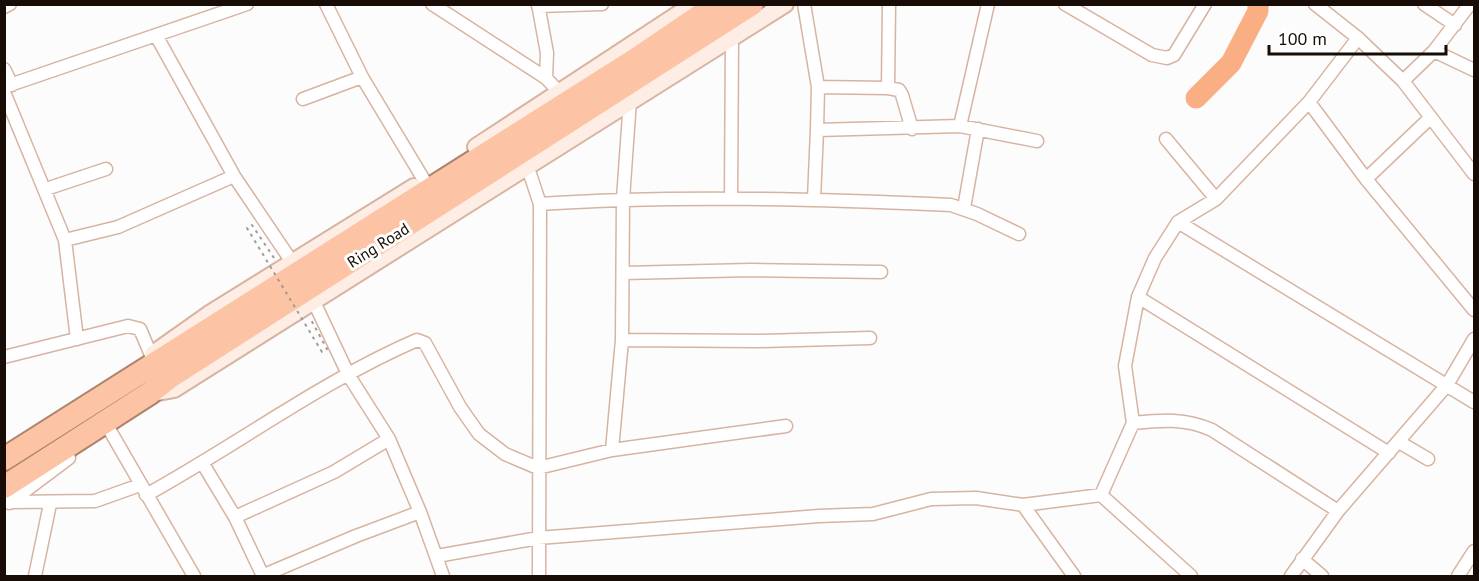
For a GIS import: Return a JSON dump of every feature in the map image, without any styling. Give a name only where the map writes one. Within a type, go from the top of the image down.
[{"type":"highway","name":"Ring Road","points":[[4,459],[142,386],[717,4]]},
{"type":"highway","name":"Ring Road","points":[[6,499],[108,427],[142,386],[170,377],[752,4]]},
{"type":"street","points":[[4,7],[10,4]]},
{"type":"street","points":[[7,88],[247,4]]},
{"type":"street","points":[[326,4],[362,77],[424,180]]},
{"type":"street","points":[[432,4],[546,78],[560,93]]},
{"type":"street","points":[[546,78],[547,53],[538,5],[602,4]]},
{"type":"street","points":[[151,355],[211,313],[560,93],[694,4]]},
{"type":"street","points":[[4,357],[115,328],[134,327],[143,333],[151,355],[142,386],[174,388],[312,310],[527,165],[785,4]]},
{"type":"street","points":[[804,4],[818,87],[814,199]]},
{"type":"street","points":[[888,88],[889,4]]},
{"type":"street","points":[[960,126],[988,4]]},
{"type":"street","points":[[1065,4],[1152,55],[1167,58],[1173,55],[1204,4]]},
{"type":"street","points":[[1315,4],[1358,38],[1403,81],[1474,174]]},
{"type":"street","points":[[1424,4],[1455,25]]},
{"type":"street","points":[[1403,81],[1434,51],[1470,4]]},
{"type":"street","points":[[158,37],[234,176],[292,262]]},
{"type":"street","points":[[731,198],[732,37]]},
{"type":"street","points":[[1101,495],[1133,423],[1125,366],[1138,297],[1155,258],[1178,222],[1216,199],[1309,102],[1358,38]]},
{"type":"street","points":[[1434,51],[1474,70]]},
{"type":"street","points":[[4,69],[7,88],[65,240],[77,339]]},
{"type":"street","points":[[303,99],[362,77]]},
{"type":"street","points":[[818,87],[899,90],[912,129]]},
{"type":"street","points":[[612,450],[622,340],[623,199],[630,100]]},
{"type":"street","points":[[1309,102],[1366,179],[1474,310]]},
{"type":"street","points":[[1366,179],[1430,118]]},
{"type":"street","points":[[818,130],[960,126],[1037,141]]},
{"type":"street","points":[[964,208],[978,129]]},
{"type":"street","points":[[1166,139],[1216,199]]},
{"type":"street","points":[[527,165],[540,204],[539,576]]},
{"type":"street","points":[[46,189],[106,169]]},
{"type":"street","points":[[65,240],[118,227],[234,176]]},
{"type":"street","points":[[540,204],[623,199],[731,198],[814,199],[964,208],[1019,234]]},
{"type":"street","points":[[1178,222],[1474,402]]},
{"type":"street","points":[[623,273],[751,270],[882,272]]},
{"type":"street","points":[[1138,297],[1389,453]]},
{"type":"street","points":[[312,310],[388,439],[420,512],[443,576]]},
{"type":"street","points":[[622,340],[759,341],[870,338]]},
{"type":"street","points":[[1291,576],[1338,511],[1447,385],[1474,339]]},
{"type":"street","points":[[6,499],[50,504],[96,501],[143,490],[203,464],[313,395],[414,341],[421,340],[425,343],[460,407],[479,434],[504,454],[538,468],[612,450],[786,426]]},
{"type":"street","points":[[1133,423],[1174,419],[1202,426],[1338,511]]},
{"type":"street","points":[[108,427],[194,576]]},
{"type":"street","points":[[235,518],[334,472],[388,439]]},
{"type":"street","points":[[1399,442],[1428,459]]},
{"type":"street","points":[[203,464],[235,518],[262,576],[420,512]]},
{"type":"street","points":[[437,556],[538,538],[819,516],[863,515],[931,499],[976,498],[1023,505],[1101,495],[1191,576]]},
{"type":"street","points":[[35,576],[50,504]]},
{"type":"street","points":[[1023,505],[1074,576]]},
{"type":"street","points":[[1458,576],[1474,551]]},
{"type":"street","points":[[1302,559],[1322,576]]},
{"type":"path","points":[[274,258],[252,225],[247,228],[322,351],[327,349],[312,310]]},
{"type":"waterway","points":[[1196,98],[1231,63],[1258,11],[1258,4]]}]
